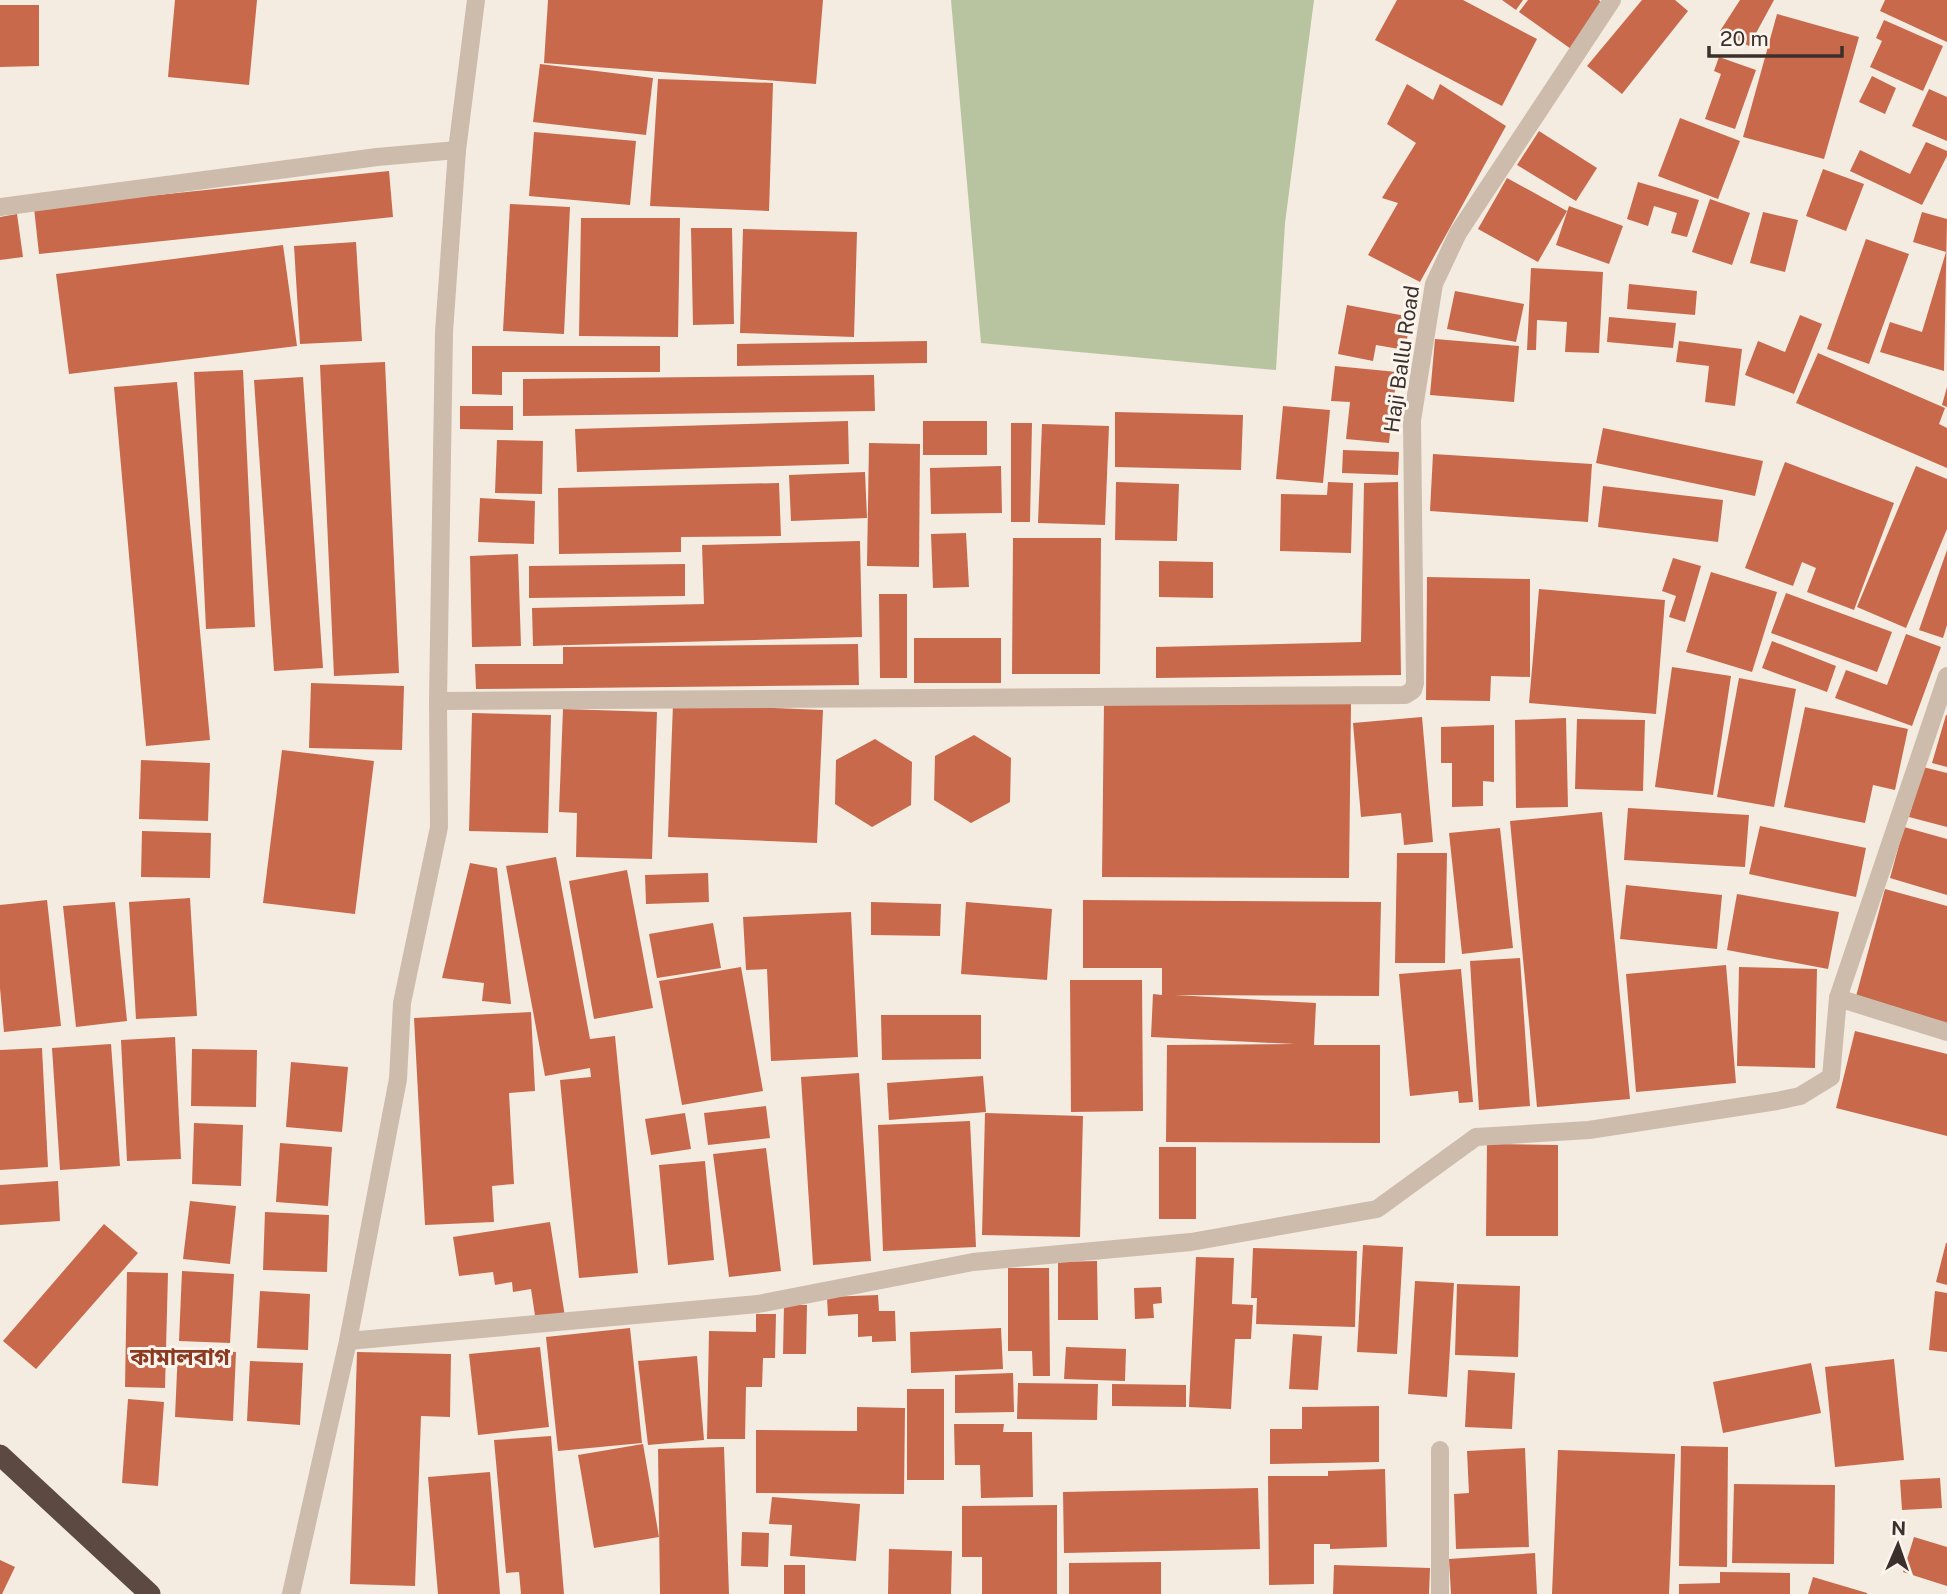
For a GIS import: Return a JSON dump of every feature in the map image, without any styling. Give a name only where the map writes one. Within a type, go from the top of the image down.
[{"type":"highway","points":[[0,1455],[150,1594]]},
{"type":"street","points":[[291,1594],[348,1341],[398,1079],[402,1003],[439,827],[438,701],[444,332],[457,150],[476,0]]},
{"type":"street","name":"Haji Ballu Road","points":[[438,701],[1405,695],[1413,690],[1412,420],[1434,284],[1458,233],[1612,0]]},
{"type":"street","points":[[0,207],[377,157],[457,150]]},
{"type":"street","points":[[348,1341],[758,1304],[973,1262],[1191,1242],[1377,1209],[1476,1137],[1589,1130],[1800,1096],[1831,1077],[1838,998],[1947,676]]},
{"type":"street","points":[[1838,998],[1947,1032]]},
{"type":"street","points":[[1440,1450],[1440,1594]]},
{"type":"green space","points":[[951,0],[1314,0],[1285,223],[1276,370],[981,343]]},
{"type":"building","points":[[175,0],[257,0],[249,85],[168,77]]},
{"type":"building","points":[[548,0],[823,0],[816,84],[544,63]]},
{"type":"building","points":[[1397,0],[1463,0],[1537,39],[1502,106],[1375,40]]},
{"type":"building","points":[[1502,0],[1523,0],[1516,10]]},
{"type":"building","points":[[1528,0],[1599,0],[1604,6],[1571,49],[1519,12]]},
{"type":"building","points":[[1642,0],[1675,0],[1688,11],[1622,94],[1587,66]]},
{"type":"building","points":[[1740,0],[1774,0],[1749,46],[1720,31]]},
{"type":"building","points":[[1885,0],[1947,0],[1947,42],[1880,11]]},
{"type":"building","points":[[0,5],[39,5],[39,66],[0,67]]},
{"type":"building","points":[[1777,14],[1859,37],[1824,159],[1743,137]]},
{"type":"building","points":[[1884,20],[1943,46],[1923,91],[1870,67],[1882,41],[1876,38]]},
{"type":"building","points":[[1719,57],[1756,70],[1735,129],[1705,119],[1721,74],[1714,71]]},
{"type":"building","points":[[540,64],[653,78],[646,135],[533,122]]},
{"type":"building","points":[[1872,76],[1896,88],[1885,114],[1859,102]]},
{"type":"building","points":[[658,79],[773,83],[769,211],[650,206]]},
{"type":"building","points":[[1407,84],[1433,100],[1440,84],[1506,126],[1420,282],[1368,255],[1398,203],[1382,198],[1416,143],[1387,124]]},
{"type":"building","points":[[1929,89],[1947,97],[1947,141],[1912,126]]},
{"type":"building","points":[[1680,118],[1740,141],[1718,199],[1658,176]]},
{"type":"building","points":[[1539,131],[1597,168],[1576,201],[1517,165]]},
{"type":"building","points":[[534,132],[636,141],[630,205],[529,196]]},
{"type":"building","points":[[1926,142],[1947,151],[1947,156],[1922,205],[1850,171],[1860,150],[1910,174]]},
{"type":"building","points":[[1823,169],[1864,184],[1846,231],[1806,216]]},
{"type":"building","points":[[389,171],[393,217],[39,254],[34,208]]},
{"type":"building","points":[[1507,178],[1567,211],[1538,262],[1478,229]]},
{"type":"building","points":[[1638,182],[1699,200],[1687,237],[1671,233],[1677,213],[1654,206],[1648,226],[1627,219]]},
{"type":"building","points":[[1710,199],[1750,213],[1732,265],[1692,252]]},
{"type":"building","points":[[510,204],[570,207],[564,334],[503,331]]},
{"type":"building","points":[[1569,206],[1623,226],[1609,264],[1556,245]]},
{"type":"building","points":[[1763,212],[1798,220],[1785,272],[1750,263]]},
{"type":"building","points":[[1922,212],[1947,219],[1944,371],[1880,352],[1890,322],[1922,332],[1946,252],[1913,242]]},
{"type":"building","points":[[17,214],[23,257],[0,260],[0,217]]},
{"type":"building","points":[[581,218],[680,218],[678,337],[579,336]]},
{"type":"building","points":[[691,228],[732,228],[734,324],[693,325]]},
{"type":"building","points":[[743,229],[857,232],[854,337],[740,333]]},
{"type":"building","points":[[1866,239],[1909,254],[1869,364],[1827,349]]},
{"type":"building","points":[[356,242],[362,341],[300,344],[294,246]]},
{"type":"building","points":[[283,245],[297,346],[69,374],[56,274]]},
{"type":"building","points":[[1531,268],[1603,272],[1599,353],[1565,352],[1567,322],[1537,320],[1536,350],[1527,350]]},
{"type":"building","points":[[1629,284],[1697,291],[1695,315],[1627,309]]},
{"type":"building","points":[[1455,291],[1524,304],[1516,342],[1447,329]]},
{"type":"building","points":[[1347,305],[1411,317],[1405,350],[1376,345],[1373,361],[1338,354]]},
{"type":"building","points":[[1800,315],[1822,324],[1794,394],[1745,375],[1758,341],[1785,352]]},
{"type":"building","points":[[1609,317],[1676,323],[1673,348],[1607,342]]},
{"type":"building","points":[[1435,339],[1519,346],[1514,402],[1430,395]]},
{"type":"building","points":[[927,341],[927,363],[737,366],[737,344]]},
{"type":"building","points":[[1679,341],[1742,349],[1735,406],[1705,402],[1709,366],[1676,362]]},
{"type":"building","points":[[472,346],[660,346],[660,372],[502,372],[502,395],[472,394]]},
{"type":"building","points":[[1818,353],[1945,408],[1939,424],[1947,428],[1947,468],[1796,403]]},
{"type":"building","points":[[385,362],[399,673],[334,676],[320,365]]},
{"type":"building","points":[[1335,366],[1397,372],[1389,443],[1346,439],[1350,402],[1331,401]]},
{"type":"building","points":[[243,370],[255,627],[206,629],[194,372]]},
{"type":"building","points":[[874,375],[875,411],[523,416],[523,379]]},
{"type":"building","points":[[303,377],[323,668],[274,671],[254,380]]},
{"type":"building","points":[[177,382],[210,740],[146,746],[114,387]]},
{"type":"building","points":[[1947,387],[1947,407],[1942,405]]},
{"type":"building","points":[[460,406],[513,406],[513,430],[460,429]]},
{"type":"building","points":[[1283,406],[1330,410],[1323,483],[1276,479]]},
{"type":"building","points":[[1115,412],[1243,415],[1241,470],[1115,467]]},
{"type":"building","points":[[848,421],[849,464],[577,472],[575,429]]},
{"type":"building","points":[[923,421],[987,421],[987,455],[923,455]]},
{"type":"building","points":[[1011,423],[1032,423],[1030,522],[1011,522]]},
{"type":"building","points":[[1042,424],[1109,426],[1105,525],[1038,523]]},
{"type":"building","points":[[1603,428],[1763,461],[1755,496],[1596,463]]},
{"type":"building","points":[[497,440],[543,441],[542,494],[495,493]]},
{"type":"building","points":[[869,443],[920,444],[919,567],[867,566]]},
{"type":"building","points":[[1343,450],[1399,452],[1398,475],[1342,473]]},
{"type":"building","points":[[1433,454],[1592,464],[1588,522],[1430,511]]},
{"type":"building","points":[[1785,462],[1894,503],[1854,610],[1807,592],[1816,568],[1802,562],[1793,586],[1745,568]]},
{"type":"building","points":[[1001,466],[1002,513],[931,514],[930,468]]},
{"type":"building","points":[[1916,466],[1947,479],[1947,529],[1906,628],[1857,607]]},
{"type":"building","points":[[865,472],[867,518],[791,521],[789,475]]},
{"type":"building","points":[[1116,482],[1179,484],[1177,541],[1115,540]]},
{"type":"building","points":[[1328,482],[1353,483],[1351,553],[1280,551],[1281,494],[1327,495]]},
{"type":"building","points":[[1398,482],[1401,675],[1156,678],[1156,647],[1361,642],[1364,483]]},
{"type":"building","points":[[779,483],[781,536],[681,537],[681,552],[559,554],[558,488]]},
{"type":"building","points":[[1603,486],[1723,500],[1718,542],[1598,527]]},
{"type":"building","points":[[480,498],[535,501],[534,544],[478,542]]},
{"type":"building","points":[[966,533],[969,587],[933,588],[931,534]]},
{"type":"building","points":[[1013,538],[1101,538],[1100,674],[1012,674]]},
{"type":"building","points":[[860,541],[862,637],[533,646],[532,608],[704,604],[702,545]]},
{"type":"building","points":[[1947,550],[1947,625],[1943,638],[1919,630]]},
{"type":"building","points":[[518,554],[521,646],[472,647],[470,556]]},
{"type":"building","points":[[1673,558],[1701,566],[1685,622],[1669,617],[1676,596],[1662,591]]},
{"type":"building","points":[[1159,561],[1213,562],[1213,598],[1159,597]]},
{"type":"building","points":[[685,564],[685,596],[529,598],[529,566]]},
{"type":"building","points":[[1711,572],[1777,592],[1752,672],[1686,652]]},
{"type":"building","points":[[1427,577],[1530,579],[1530,677],[1491,676],[1490,701],[1426,700]]},
{"type":"building","points":[[1539,589],[1665,600],[1656,714],[1529,703]]},
{"type":"building","points":[[1786,593],[1892,632],[1877,672],[1771,633]]},
{"type":"building","points":[[879,594],[907,594],[907,678],[880,678]]},
{"type":"building","points":[[1906,634],[1941,647],[1912,726],[1835,698],[1846,670],[1887,685]]},
{"type":"building","points":[[914,638],[1001,638],[1001,683],[914,683]]},
{"type":"building","points":[[1772,641],[1836,666],[1827,692],[1762,668]]},
{"type":"building","points":[[858,644],[859,685],[476,689],[475,664],[563,664],[563,647]]},
{"type":"building","points":[[1672,667],[1731,676],[1713,795],[1655,787]]},
{"type":"building","points":[[1739,678],[1796,689],[1774,807],[1717,797]]},
{"type":"building","points":[[311,683],[404,686],[402,750],[309,748]]},
{"type":"building","points":[[1104,702],[1351,704],[1349,878],[1102,877]]},
{"type":"building","points":[[673,704],[823,710],[817,843],[668,837]]},
{"type":"building","points":[[1805,707],[1908,729],[1895,790],[1873,785],[1865,823],[1784,807]]},
{"type":"building","points":[[563,709],[657,712],[652,859],[576,857],[577,813],[559,812]]},
{"type":"building","points":[[472,713],[551,715],[548,833],[469,831]]},
{"type":"building","points":[[1947,715],[1947,767],[1932,763]]},
{"type":"building","points":[[1422,717],[1433,842],[1404,845],[1401,813],[1361,817],[1353,723]]},
{"type":"building","points":[[1566,718],[1568,807],[1516,808],[1515,720]]},
{"type":"building","points":[[1577,719],[1645,720],[1643,791],[1575,789]]},
{"type":"building","points":[[1494,725],[1494,782],[1483,781],[1483,806],[1452,807],[1452,763],[1441,763],[1441,727]]},
{"type":"building","points":[[974,735],[1011,758],[1010,802],[971,823],[934,800],[935,756]]},
{"type":"building","points":[[875,739],[912,762],[911,805],[872,827],[835,804],[836,760]]},
{"type":"building","points":[[282,750],[374,761],[355,914],[263,903]]},
{"type":"building","points":[[141,760],[210,763],[208,821],[139,819]]},
{"type":"building","points":[[1923,767],[1947,773],[1947,827],[1909,817]]},
{"type":"building","points":[[1628,808],[1749,815],[1745,867],[1624,860]]},
{"type":"building","points":[[1602,812],[1630,1099],[1537,1107],[1510,821]]},
{"type":"building","points":[[1760,826],[1866,848],[1856,897],[1749,874]]},
{"type":"building","points":[[1904,827],[1947,839],[1947,895],[1890,878]]},
{"type":"building","points":[[1500,828],[1513,948],[1462,954],[1449,833]]},
{"type":"building","points":[[142,831],[211,833],[210,878],[141,877]]},
{"type":"building","points":[[1397,853],[1447,853],[1445,963],[1395,963]]},
{"type":"building","points":[[556,857],[590,1039],[615,1036],[638,1273],[579,1278],[560,1080],[591,1077],[590,1068],[545,1076],[506,866]]},
{"type":"building","points":[[470,863],[497,868],[511,1004],[482,1001],[484,983],[442,978]]},
{"type":"building","points":[[627,870],[653,1008],[594,1019],[569,881]]},
{"type":"building","points":[[708,873],[709,902],[646,904],[645,875]]},
{"type":"building","points":[[1626,885],[1722,895],[1717,949],[1620,939]]},
{"type":"building","points":[[1885,889],[1947,906],[1947,1026],[1855,1000]]},
{"type":"building","points":[[1737,894],[1839,912],[1828,969],[1727,950]]},
{"type":"building","points":[[190,898],[197,1016],[136,1019],[129,902]]},
{"type":"building","points":[[47,900],[61,1026],[4,1032],[0,988],[0,905]]},
{"type":"building","points":[[1083,900],[1381,902],[1379,996],[1175,995],[1316,1003],[1314,1045],[1380,1045],[1380,1143],[1166,1142],[1167,1045],[1295,1044],[1151,1037],[1153,994],[1162,995],[1162,968],[1083,968]]},
{"type":"building","points":[[115,902],[127,1021],[76,1027],[63,906]]},
{"type":"building","points":[[871,902],[941,904],[940,936],[871,935]]},
{"type":"building","points":[[966,902],[1052,909],[1047,980],[961,974]]},
{"type":"building","points":[[851,912],[858,1057],[771,1061],[767,969],[746,970],[743,917]]},
{"type":"building","points":[[713,923],[721,968],[657,978],[649,934]]},
{"type":"building","points":[[1520,958],[1530,1106],[1479,1110],[1470,961]]},
{"type":"building","points":[[1726,965],[1736,1083],[1636,1092],[1626,974]]},
{"type":"building","points":[[741,967],[763,1091],[682,1105],[659,981]]},
{"type":"building","points":[[1739,967],[1817,969],[1815,1068],[1737,1066]]},
{"type":"building","points":[[1461,969],[1473,1102],[1459,1103],[1458,1091],[1410,1096],[1399,974]]},
{"type":"building","points":[[1070,980],[1142,980],[1143,1111],[1071,1112]]},
{"type":"building","points":[[531,1012],[535,1091],[509,1093],[514,1184],[492,1186],[494,1222],[425,1225],[414,1018]]},
{"type":"building","points":[[881,1015],[981,1015],[981,1059],[882,1060]]},
{"type":"building","points":[[1855,1031],[1947,1054],[1947,1136],[1836,1108]]},
{"type":"building","points":[[175,1037],[181,1159],[127,1161],[121,1040]]},
{"type":"building","points":[[111,1044],[120,1166],[60,1170],[52,1048]]},
{"type":"building","points":[[42,1048],[48,1167],[0,1170],[0,1050]]},
{"type":"building","points":[[192,1049],[257,1050],[256,1107],[191,1106]]},
{"type":"building","points":[[291,1062],[348,1067],[342,1132],[286,1127]]},
{"type":"building","points":[[859,1073],[871,1261],[813,1265],[801,1077]]},
{"type":"building","points":[[983,1076],[986,1112],[889,1120],[887,1083]]},
{"type":"building","points":[[766,1106],[770,1138],[708,1145],[704,1113]]},
{"type":"building","points":[[685,1113],[691,1149],[651,1155],[645,1119]]},
{"type":"building","points":[[985,1113],[1083,1116],[1080,1237],[982,1235]]},
{"type":"building","points":[[970,1121],[976,1247],[883,1251],[878,1125]]},
{"type":"building","points":[[194,1123],[243,1125],[241,1186],[192,1184]]},
{"type":"building","points":[[280,1143],[332,1147],[328,1206],[276,1202]]},
{"type":"building","points":[[1487,1144],[1558,1145],[1558,1236],[1486,1236]]},
{"type":"building","points":[[1159,1147],[1196,1147],[1196,1219],[1159,1219]]},
{"type":"building","points":[[766,1148],[781,1271],[729,1277],[713,1154]]},
{"type":"building","points":[[705,1161],[714,1260],[668,1265],[659,1165]]},
{"type":"building","points":[[58,1181],[60,1221],[0,1225],[0,1185]]},
{"type":"building","points":[[190,1201],[236,1206],[230,1264],[183,1259]]},
{"type":"building","points":[[265,1212],[329,1215],[327,1272],[263,1270]]},
{"type":"building","points":[[550,1222],[565,1317],[536,1322],[531,1289],[513,1292],[512,1282],[495,1285],[493,1272],[459,1276],[453,1237]]},
{"type":"building","points":[[104,1224],[138,1253],[36,1369],[3,1341]]},
{"type":"building","points":[[1947,1243],[1947,1285],[1936,1282]]},
{"type":"building","points":[[1363,1245],[1403,1247],[1397,1354],[1357,1352]]},
{"type":"building","points":[[1253,1248],[1357,1251],[1355,1327],[1256,1324],[1257,1298],[1251,1298]]},
{"type":"building","points":[[1196,1257],[1234,1258],[1232,1304],[1253,1305],[1251,1339],[1235,1339],[1231,1409],[1189,1407]]},
{"type":"building","points":[[1097,1261],[1098,1320],[1058,1320],[1058,1262]]},
{"type":"building","points":[[1008,1268],[1049,1268],[1050,1376],[1033,1376],[1032,1351],[1008,1351]]},
{"type":"building","points":[[182,1271],[234,1274],[230,1343],[179,1341]]},
{"type":"building","points":[[127,1272],[168,1273],[165,1388],[125,1387]]},
{"type":"building","points":[[1415,1281],[1454,1283],[1447,1397],[1408,1394]]},
{"type":"building","points":[[1457,1284],[1520,1286],[1518,1357],[1455,1355]]},
{"type":"building","points":[[1161,1287],[1162,1303],[1153,1304],[1154,1318],[1135,1319],[1134,1288]]},
{"type":"building","points":[[260,1291],[310,1294],[308,1350],[257,1348]]},
{"type":"building","points":[[1935,1291],[1947,1293],[1947,1352],[1929,1350]]},
{"type":"building","points":[[878,1295],[879,1311],[895,1311],[896,1341],[872,1342],[872,1336],[858,1337],[858,1314],[828,1316],[827,1297]]},
{"type":"building","points":[[784,1305],[807,1305],[806,1354],[783,1354]]},
{"type":"building","points":[[756,1314],[776,1314],[775,1358],[763,1358],[762,1387],[746,1387],[745,1439],[707,1439],[709,1331],[756,1332]]},
{"type":"building","points":[[630,1328],[642,1443],[558,1451],[546,1337]]},
{"type":"building","points":[[1001,1328],[1003,1369],[911,1373],[910,1332]]},
{"type":"building","points":[[1293,1334],[1322,1336],[1318,1390],[1289,1389]]},
{"type":"building","points":[[540,1347],[549,1427],[478,1435],[469,1354]]},
{"type":"building","points":[[1066,1347],[1126,1349],[1125,1381],[1064,1379]]},
{"type":"building","points":[[178,1349],[236,1352],[233,1421],[175,1417]]},
{"type":"building","points":[[357,1352],[451,1354],[450,1417],[421,1416],[415,1586],[350,1584]]},
{"type":"building","points":[[697,1356],[704,1440],[648,1445],[638,1361]]},
{"type":"building","points":[[1894,1359],[1904,1460],[1835,1467],[1825,1367]]},
{"type":"building","points":[[250,1361],[303,1363],[300,1425],[247,1421]]},
{"type":"building","points":[[1811,1363],[1821,1413],[1723,1433],[1713,1382]]},
{"type":"building","points":[[1468,1370],[1515,1373],[1512,1429],[1465,1427]]},
{"type":"building","points":[[1013,1373],[1014,1412],[955,1413],[955,1375]]},
{"type":"building","points":[[1018,1383],[1098,1384],[1097,1420],[1017,1419]]},
{"type":"building","points":[[1112,1384],[1186,1385],[1186,1407],[1112,1406]]},
{"type":"building","points":[[907,1389],[944,1389],[944,1480],[907,1480]]},
{"type":"building","points":[[128,1399],[164,1402],[158,1486],[122,1483]]},
{"type":"building","points":[[1379,1406],[1379,1462],[1270,1464],[1270,1429],[1302,1429],[1302,1407]]},
{"type":"building","points":[[857,1407],[905,1408],[904,1494],[756,1493],[756,1430],[857,1431]]},
{"type":"building","points":[[954,1424],[1004,1424],[1003,1432],[1032,1432],[1033,1497],[981,1498],[980,1465],[955,1465]]},
{"type":"building","points":[[551,1436],[564,1594],[521,1594],[519,1572],[506,1573],[494,1440]]},
{"type":"building","points":[[643,1444],[659,1537],[594,1548],[578,1455]]},
{"type":"building","points":[[1681,1446],[1728,1447],[1727,1567],[1679,1566]]},
{"type":"building","points":[[724,1447],[729,1594],[660,1594],[658,1449]]},
{"type":"building","points":[[1525,1448],[1529,1547],[1456,1549],[1454,1494],[1469,1493],[1467,1451]]},
{"type":"building","points":[[1558,1450],[1675,1454],[1669,1594],[1552,1594]]},
{"type":"building","points":[[1385,1469],[1387,1547],[1330,1549],[1330,1544],[1314,1544],[1314,1584],[1269,1585],[1268,1476],[1328,1476],[1328,1471]]},
{"type":"building","points":[[490,1472],[500,1594],[438,1594],[428,1477]]},
{"type":"building","points":[[1940,1478],[1942,1508],[1902,1510],[1900,1480]]},
{"type":"building","points":[[1734,1484],[1835,1485],[1834,1564],[1732,1563]]},
{"type":"building","points":[[1258,1488],[1260,1549],[1064,1553],[1063,1492]]},
{"type":"building","points":[[772,1497],[860,1504],[856,1561],[790,1556],[792,1525],[769,1524]]},
{"type":"building","points":[[1057,1505],[1057,1594],[982,1594],[982,1557],[962,1557],[962,1506]]},
{"type":"building","points":[[742,1532],[769,1533],[768,1567],[741,1566]]},
{"type":"building","points":[[1914,1537],[1947,1547],[1947,1586],[1903,1572]]},
{"type":"building","points":[[889,1549],[952,1551],[951,1594],[888,1594]]},
{"type":"building","points":[[1535,1553],[1537,1594],[1451,1594],[1449,1559]]},
{"type":"building","points":[[0,1560],[15,1567],[2,1594],[0,1594]]},
{"type":"building","points":[[1161,1562],[1161,1594],[1069,1594],[1069,1563]]},
{"type":"building","points":[[784,1565],[805,1565],[805,1594],[784,1594]]},
{"type":"building","points":[[1334,1565],[1430,1568],[1429,1594],[1333,1594]]},
{"type":"building","points":[[1720,1572],[1790,1573],[1790,1594],[1679,1594],[1679,1584],[1720,1583]]},
{"type":"building","points":[[1813,1577],[1867,1593],[1867,1594],[1808,1594]]},
{"type":"district","name":"কামালবাগ","points":[[180,1357]]}]
